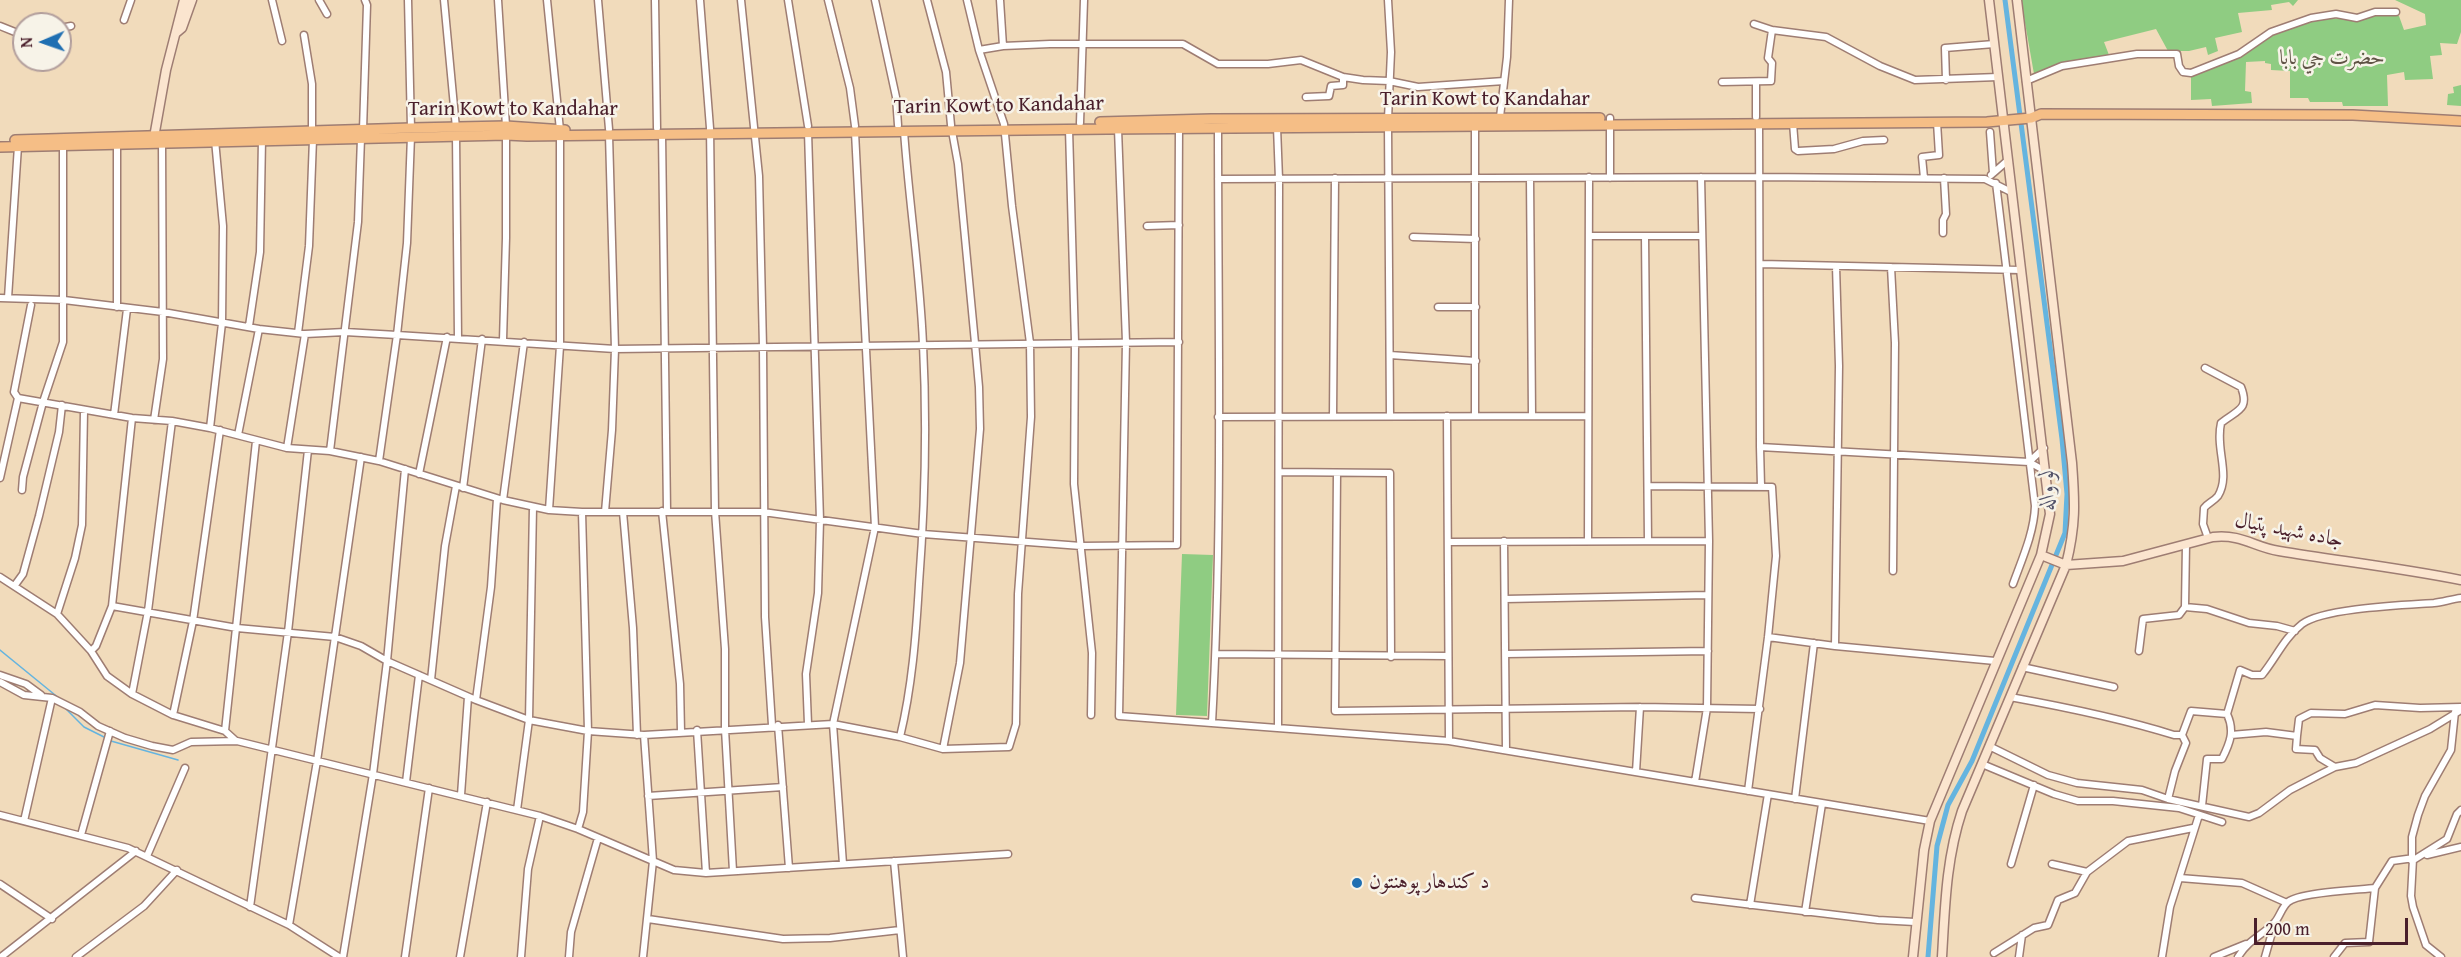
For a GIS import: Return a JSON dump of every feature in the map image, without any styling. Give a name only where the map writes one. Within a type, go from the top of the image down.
[{"type":"main road","points":[[2004,121],[2028,119],[2041,114],[2164,117],[2353,115],[2461,126]]},
{"type":"main road","name":"Tarin Kowt to Kandahar","points":[[1004,127],[1118,129],[1179,128],[1205,124],[1218,128],[1277,127],[1500,117],[1610,121]]},
{"type":"main road","name":"Tarin Kowt to Kandahar","points":[[0,147],[117,144],[252,136],[506,130],[560,133],[1004,127],[1080,123],[1388,122],[1475,125],[1610,121],[1988,118],[2004,121]]},
{"type":"main road","name":"Tarin Kowt to Kandahar","points":[[1758,120],[1793,123],[2004,121]]},
{"type":"main road","points":[[2435,122],[2461,121]]},
{"type":"main road","name":"Tarin Kowt to Kandahar","points":[[0,141],[215,140],[252,136],[262,139],[313,135]]},
{"type":"street","points":[[124,20],[131,0]]},
{"type":"street","points":[[154,420],[163,359],[156,140],[166,70],[184,0]]},
{"type":"street","points":[[176,33],[182,28],[192,0]]},
{"type":"street","points":[[272,0],[282,41]]},
{"type":"street","points":[[318,0],[327,14]]},
{"type":"street","points":[[330,451],[358,222],[367,5],[365,0]]},
{"type":"street","points":[[379,461],[397,334],[406,243],[411,132],[408,0]]},
{"type":"street","points":[[444,0],[456,132],[458,338]]},
{"type":"street","points":[[498,0],[506,130],[503,340]]},
{"type":"street","points":[[547,0],[560,133],[560,346],[549,510]]},
{"type":"street","points":[[598,0],[609,132],[615,349],[612,430],[605,512]]},
{"type":"street","points":[[656,0],[664,347],[664,511],[680,684],[681,732]]},
{"type":"street","points":[[700,0],[710,131],[715,511],[724,649],[725,729],[732,871]]},
{"type":"street","points":[[741,0],[759,176],[764,347],[763,512],[766,659],[783,787],[789,868]]},
{"type":"street","points":[[788,0],[808,129],[820,520],[818,592],[806,674],[808,724]]},
{"type":"street","points":[[828,0],[850,88],[855,129],[874,528],[833,724],[843,864]]},
{"type":"street","points":[[875,0],[901,128],[923,344],[923,534],[914,666],[909,701],[900,737]]},
{"type":"street","points":[[927,0],[946,72],[958,164],[980,387],[980,429],[960,663],[943,749]]},
{"type":"street","points":[[112,606],[193,621],[336,637],[361,646],[387,661],[468,697],[529,720],[588,731],[640,735],[775,725],[833,724],[900,737],[943,749],[1010,747],[1016,724],[1018,594],[1031,417],[1030,343],[1004,127],[979,50],[967,0]]},
{"type":"street","points":[[1000,0],[1003,46]]},
{"type":"street","points":[[1080,123],[1084,0]]},
{"type":"street","points":[[1388,0],[1391,52],[1388,122],[1390,416]]},
{"type":"street","points":[[1500,117],[1509,0]]},
{"type":"street","points":[[1913,957],[1924,850],[1930,821],[1995,661],[2044,557],[2050,514],[2047,472],[1989,0]]},
{"type":"street","points":[[1942,957],[1948,865],[1953,838],[2073,538],[2076,512],[2028,119],[2017,0]]},
{"type":"street","points":[[2026,81],[2062,66],[2137,54],[2177,54],[2179,66],[2183,72],[2191,73],[2239,54],[2271,33],[2312,18],[2336,14],[2356,18],[2375,12],[2396,12]]},
{"type":"street","points":[[1754,24],[1772,30],[1826,37],[1880,66],[1916,80],[1998,77]]},
{"type":"street","points":[[1722,82],[1771,80],[1772,63],[1768,58],[1772,30]]},
{"type":"street","points":[[287,448],[302,333],[309,246],[313,135],[312,84],[304,36]]},
{"type":"street","points":[[979,50],[1003,46],[1183,44],[1218,64],[1268,64],[1301,60],[1343,77],[1363,81],[1389,81],[1418,87],[1504,81]]},
{"type":"street","points":[[1946,80],[1945,48],[1994,44]]},
{"type":"street","points":[[1306,97],[1329,96],[1331,86],[1343,85],[1343,77]]},
{"type":"street","points":[[1756,82],[1760,177],[1761,486]]},
{"type":"street","points":[[1610,121],[1610,178]]},
{"type":"street","points":[[1793,123],[1795,149],[1798,152],[1834,149],[1863,141],[1884,140]]},
{"type":"street","points":[[1924,178],[1922,157],[1939,154],[1937,123]]},
{"type":"street","points":[[1475,125],[1475,415]]},
{"type":"street","points":[[1277,127],[1280,656],[1278,726]]},
{"type":"street","points":[[18,398],[84,411],[172,421],[210,428],[287,448],[330,451],[361,457],[500,499],[549,510],[763,512],[923,534],[1081,546],[1177,545],[1179,128]]},
{"type":"street","points":[[1212,723],[1216,654],[1218,128]]},
{"type":"street","points":[[1069,129],[1075,342],[1074,484],[1092,652],[1091,716]]},
{"type":"street","points":[[1118,129],[1126,342],[1119,716],[1278,726],[1449,741],[1930,821]]},
{"type":"street","points":[[1990,132],[1993,173]]},
{"type":"street","points":[[249,326],[260,252],[262,139]]},
{"type":"street","points":[[210,428],[222,323],[223,226],[215,140]]},
{"type":"street","points":[[117,144],[117,307]]},
{"type":"street","points":[[8,298],[18,146]]},
{"type":"street","points":[[22,490],[23,477],[43,402],[63,342],[63,146]]},
{"type":"street","points":[[1985,179],[2007,161]]},
{"type":"street","points":[[1588,541],[1589,177]]},
{"type":"street","points":[[1695,782],[1707,708],[1708,651],[1709,541],[1701,177]]},
{"type":"street","points":[[1333,416],[1335,178]]},
{"type":"street","points":[[1530,178],[1532,415]]},
{"type":"street","points":[[1218,179],[1944,178],[1985,179],[2011,192]]},
{"type":"street","points":[[1943,234],[1943,220],[1946,214],[1944,178]]},
{"type":"street","points":[[1996,183],[2035,506],[2034,519],[2013,584]]},
{"type":"street","points":[[1148,226],[1179,225]]},
{"type":"street","points":[[1589,236],[1701,236]]},
{"type":"street","points":[[1645,236],[1648,541]]},
{"type":"street","points":[[1413,237],[1476,239]]},
{"type":"street","points":[[1761,264],[2021,270]]},
{"type":"street","points":[[1835,646],[1839,366],[1836,266]]},
{"type":"street","points":[[1891,267],[1895,343],[1893,571]]},
{"type":"street","points":[[0,298],[64,300],[163,312],[259,329],[302,333],[397,334],[615,349],[1179,342]]},
{"type":"street","points":[[0,478],[18,398],[14,392],[31,305]]},
{"type":"street","points":[[1438,307],[1476,307]]},
{"type":"street","points":[[114,415],[127,309]]},
{"type":"street","points":[[238,435],[259,329]]},
{"type":"street","points":[[419,474],[447,337]]},
{"type":"street","points":[[430,680],[445,546],[459,487],[482,339]]},
{"type":"street","points":[[476,700],[500,499],[524,342]]},
{"type":"street","points":[[1390,355],[1476,361]]},
{"type":"street","points":[[2205,368],[2241,387],[2244,395],[2244,404],[2238,412],[2221,423],[2219,446],[2224,482],[2217,496],[2204,508],[2203,524],[2208,538]]},
{"type":"street","points":[[15,585],[23,574],[39,516],[59,432],[62,405]]},
{"type":"street","points":[[57,614],[75,558],[82,525],[84,411]]},
{"type":"street","points":[[1447,416],[1449,741]]},
{"type":"street","points":[[1218,417],[1588,416]]},
{"type":"street","points":[[91,651],[96,646],[112,606],[132,418]]},
{"type":"street","points":[[132,694],[148,611],[172,421]]},
{"type":"street","points":[[173,715],[193,621],[220,430]]},
{"type":"street","points":[[225,731],[256,441]]},
{"type":"street","points":[[1760,447],[2029,462],[2047,472]]},
{"type":"street","points":[[2029,462],[2044,448]]},
{"type":"street","points":[[250,907],[288,632],[308,450]]},
{"type":"street","points":[[289,925],[336,637],[361,457]]},
{"type":"street","points":[[0,815],[136,851],[289,925],[341,957],[373,774],[387,661],[405,469]]},
{"type":"street","points":[[1279,472],[1390,473],[1391,657]]},
{"type":"street","points":[[1337,473],[1335,711],[1640,707],[1760,709]]},
{"type":"street","points":[[1648,486],[1770,486],[1773,489],[1776,556],[1760,709],[1748,791]]},
{"type":"street","points":[[517,810],[529,720],[533,507]]},
{"type":"street","points":[[578,829],[584,812],[588,731],[582,512]]},
{"type":"street","points":[[623,512],[640,735],[653,861],[644,957]]},
{"type":"street","name":"جاده شهید پتیال","points":[[2044,557],[2063,564],[2123,561],[2208,538],[2226,536],[2238,537],[2276,551],[2461,580]]},
{"type":"street","points":[[1448,542],[1709,541]]},
{"type":"street","points":[[1504,542],[1506,750]]},
{"type":"street","points":[[2139,651],[2144,619],[2179,615],[2185,607],[2186,544]]},
{"type":"street","points":[[0,577],[57,614],[91,651],[107,675],[132,694],[173,715],[225,731],[237,741]]},
{"type":"street","points":[[1505,599],[1708,595]]},
{"type":"street","points":[[2202,806],[2207,759],[2222,759],[2230,742],[2232,724],[2227,714],[2240,670],[2252,675],[2262,675],[2274,660],[2281,645],[2304,622],[2331,614],[2461,598]]},
{"type":"street","points":[[2185,607],[2207,609],[2248,623],[2277,626],[2295,631]]},
{"type":"street","points":[[1768,637],[1835,646],[1995,661]]},
{"type":"street","points":[[1795,799],[1814,643]]},
{"type":"street","points":[[1506,654],[1708,651]]},
{"type":"street","points":[[1216,654],[1448,656]]},
{"type":"street","points":[[2022,667],[2114,687]]},
{"type":"street","points":[[0,675],[26,684],[42,695]]},
{"type":"street","points":[[406,782],[419,675]]},
{"type":"street","points":[[0,682],[24,695],[42,695],[52,698],[124,738],[173,750],[191,742],[237,741],[272,749],[540,816],[578,829],[674,870],[706,873],[1008,854]]},
{"type":"street","points":[[461,795],[468,697]]},
{"type":"street","points":[[2010,697],[2124,720],[2174,735],[2182,735]]},
{"type":"street","points":[[24,821],[52,698]]},
{"type":"street","points":[[2335,767],[2320,758],[2315,750],[2296,749],[2299,719],[2311,713],[2345,714],[2375,705],[2459,710]]},
{"type":"street","points":[[1636,772],[1640,707]]},
{"type":"street","points":[[1989,746],[2048,775],[2077,783],[2142,790],[2168,799],[2249,817],[2259,813],[2290,790],[2335,767],[2356,763],[2430,729],[2459,710]]},
{"type":"street","points":[[2459,710],[2451,750],[2426,795],[2418,815],[2412,837],[2412,861],[2447,839],[2457,814],[2461,810]]},
{"type":"street","points":[[2168,799],[2175,771],[2186,743],[2182,735],[2191,711],[2227,714]]},
{"type":"street","points":[[697,730],[706,873]]},
{"type":"street","points":[[81,836],[110,731]]},
{"type":"street","points":[[2231,735],[2266,732],[2297,736]]},
{"type":"street","points":[[1982,764],[2078,801],[2113,801],[2179,808],[2222,822]]},
{"type":"street","points":[[147,856],[185,768]]},
{"type":"street","points":[[2011,864],[2034,785]]},
{"type":"street","points":[[648,796],[783,787]]},
{"type":"street","points":[[405,957],[429,788]]},
{"type":"street","points":[[1750,905],[1768,795]]},
{"type":"street","points":[[460,957],[486,802]]},
{"type":"street","points":[[1805,912],[1822,804]]},
{"type":"street","points":[[2162,957],[2170,907],[2193,828],[2199,815]]},
{"type":"street","points":[[521,957],[528,869],[540,816]]},
{"type":"street","points":[[1994,953],[2034,928],[2048,925],[2057,903],[2075,893],[2087,872],[2128,841],[2193,828]]},
{"type":"street","points":[[569,957],[572,932],[598,838]]},
{"type":"street","points":[[2334,957],[2343,944],[2369,942],[2375,888],[2392,861],[2461,847]]},
{"type":"street","points":[[1,957],[136,851]]},
{"type":"street","points":[[2413,858],[2411,896],[2413,907],[2426,945],[2441,957]]},
{"type":"street","points":[[894,861],[903,957]]},
{"type":"street","points":[[2052,864],[2087,872]]},
{"type":"street","points":[[76,957],[144,906],[177,870]]},
{"type":"street","points":[[2180,879],[2242,883],[2287,903]]},
{"type":"street","points":[[0,885],[52,919]]},
{"type":"street","points":[[2265,957],[2275,922],[2287,903],[2294,899],[2338,891],[2375,888]]},
{"type":"street","points":[[1695,898],[1878,920],[1916,922]]},
{"type":"street","points":[[648,919],[783,939],[830,938],[900,930]]},
{"type":"street","points":[[2214,957],[2246,944],[2275,922]]},
{"type":"street","points":[[2019,957],[2022,935]]},
{"type":"street","points":[[2238,957],[2246,944]]},
{"type":"green space","name":"حضرت جي بابا","points":[[2021,0],[2298,0],[2293,6],[2289,2],[2271,5],[2272,10],[2238,13],[2242,32],[2215,38],[2218,51],[2208,55],[2206,47],[2189,51],[2168,51],[2156,29],[2104,42],[2109,55],[2061,63],[2034,74]]},
{"type":"green space","name":"حضرت جي بابا","points":[[2395,0],[2461,0],[2461,32],[2457,44],[2440,43],[2442,55],[2430,56],[2433,79],[2405,80],[2404,72],[2387,75],[2388,106],[2343,106],[2342,102],[2310,102],[2308,98],[2290,98],[2290,71],[2271,70],[2271,64],[2265,61],[2246,62],[2245,91],[2251,92],[2252,103],[2212,106],[2211,99],[2191,100],[2191,76],[2241,56],[2272,34],[2311,21],[2327,18],[2356,20],[2375,16],[2399,16],[2404,30],[2426,25],[2425,14]]},
{"type":"green space","points":[[2461,85],[2461,106],[2447,105],[2448,94],[2454,93],[2453,87]]},
{"type":"green space","points":[[1182,554],[1213,555],[1207,716],[1176,715]]},
{"type":"waterway","name":"لو واله","points":[[1928,957],[1937,846],[1948,805],[1972,761],[2065,533],[2067,494],[2062,439],[2005,0]]},
{"type":"waterway","points":[[0,650],[60,699]]},
{"type":"waterway","points":[[65,708],[84,727],[104,737]]},
{"type":"waterway","points":[[111,741],[178,760]]},
{"type":"place","name":"د کندهار پوهنتون","points":[[1357,883]]}]
